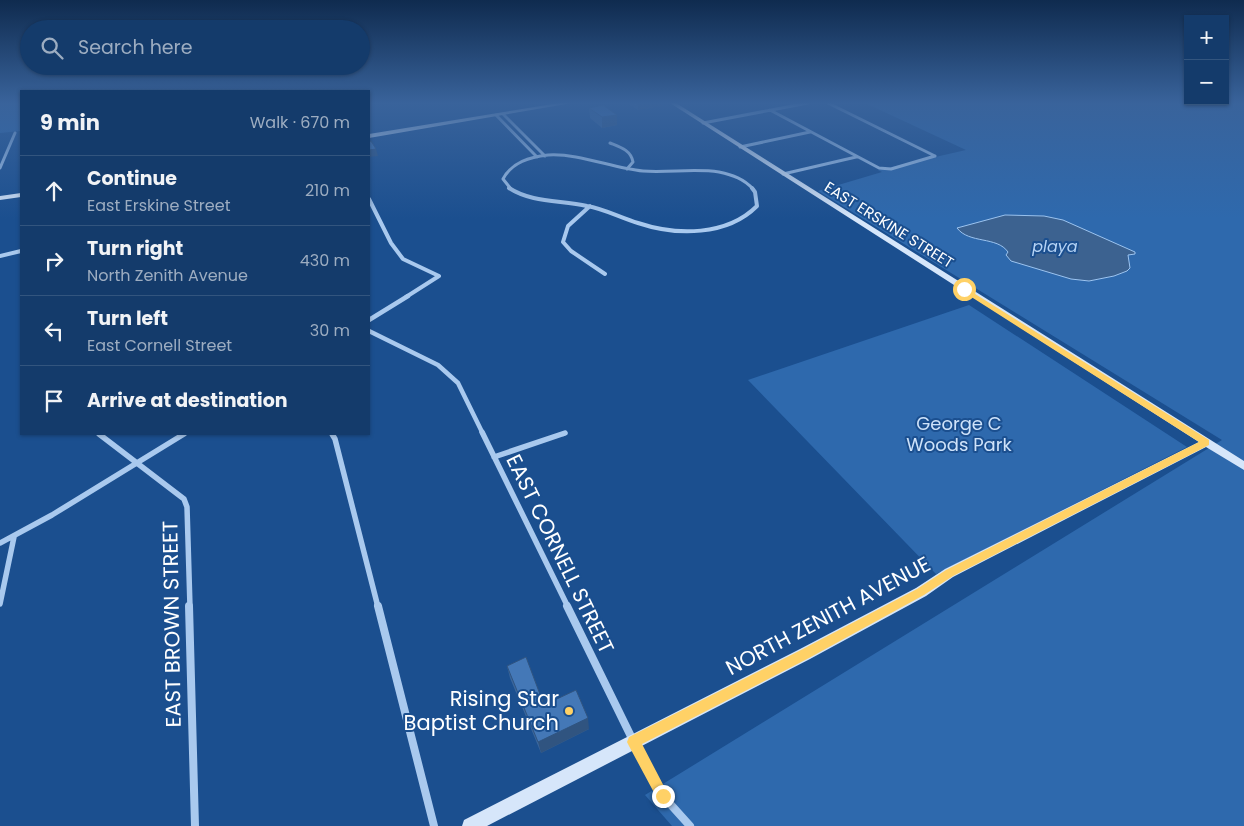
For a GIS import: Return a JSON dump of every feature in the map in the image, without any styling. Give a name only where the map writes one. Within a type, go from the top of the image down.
[{"type":"street","points":[[0,168],[11,142]]},
{"type":"street","points":[[522,142],[537,157]]},
{"type":"street","points":[[531,142],[545,156]]},
{"type":"street","name":"EAST ERSKINE STREET","points":[[732,142],[1244,466]]},
{"type":"street","points":[[740,147],[765,142]]},
{"type":"street","points":[[828,142],[883,169],[918,162],[935,156],[906,142]]},
{"type":"street","points":[[610,143],[625,149],[632,156],[633,162],[627,169]]},
{"type":"street","points":[[545,156],[577,157],[627,169],[657,172],[700,170],[727,174],[741,179],[750,185],[757,194],[757,206],[750,214],[734,223],[709,229],[689,231],[641,225],[590,206],[526,197],[506,187],[503,179],[508,170],[520,162],[545,156]]},
{"type":"street","points":[[783,174],[857,157]]},
{"type":"street","points":[[0,198],[20,195]]},
{"type":"street","points":[[370,202],[391,243],[403,259],[439,276],[370,319]]},
{"type":"street","points":[[590,206],[569,224],[564,234],[563,242],[571,251],[606,274]]},
{"type":"street","points":[[0,256],[20,251]]},
{"type":"street","name":"EAST CORNELL STREET","points":[[370,331],[438,365],[458,383],[634,742],[663,796],[690,826]]},
{"type":"street","points":[[494,457],[565,433]]},
{"type":"street","name":"EAST BROWN STREET","points":[[100,435],[176,492],[184,499],[187,507],[195,826]]},
{"type":"street","points":[[0,543],[14,537],[182,435]]},
{"type":"street","points":[[333,435],[434,826]]},
{"type":"street","name":"NORTH ZENITH AVENUE","points":[[470,826],[805,654],[921,592],[949,573],[1206,442]]},
{"type":"street","points":[[0,604],[14,537]]},
{"type":"green space","points":[[948,142],[1244,142],[1244,826],[672,826],[645,795],[1222,440],[818,191],[882,172],[878,170],[966,150]]},
{"type":"green space","name":"George C Woods Park","points":[[969,305],[1187,447],[936,574],[748,380]]},
{"type":"water","name":"playa","points":[[1005,215],[1044,216],[1063,220],[1135,252],[1135,254],[1128,255],[1130,268],[1114,276],[1089,281],[1071,279],[1011,261],[1006,255],[1008,252],[1003,247],[968,236],[957,228]]},
{"type":"building","points":[[370,142],[371,142],[376,149],[370,150]]},
{"type":"building","name":"Rising Star Baptist Church","points":[[526,657],[544,705],[576,690],[588,718],[538,742],[507,666]]},
{"type":"place","name":"Rising Star Baptist Church","points":[[569,711]]},
{"type":"route","points":[[663,796],[634,742],[921,592],[949,573],[1206,442],[964,289]]}]
